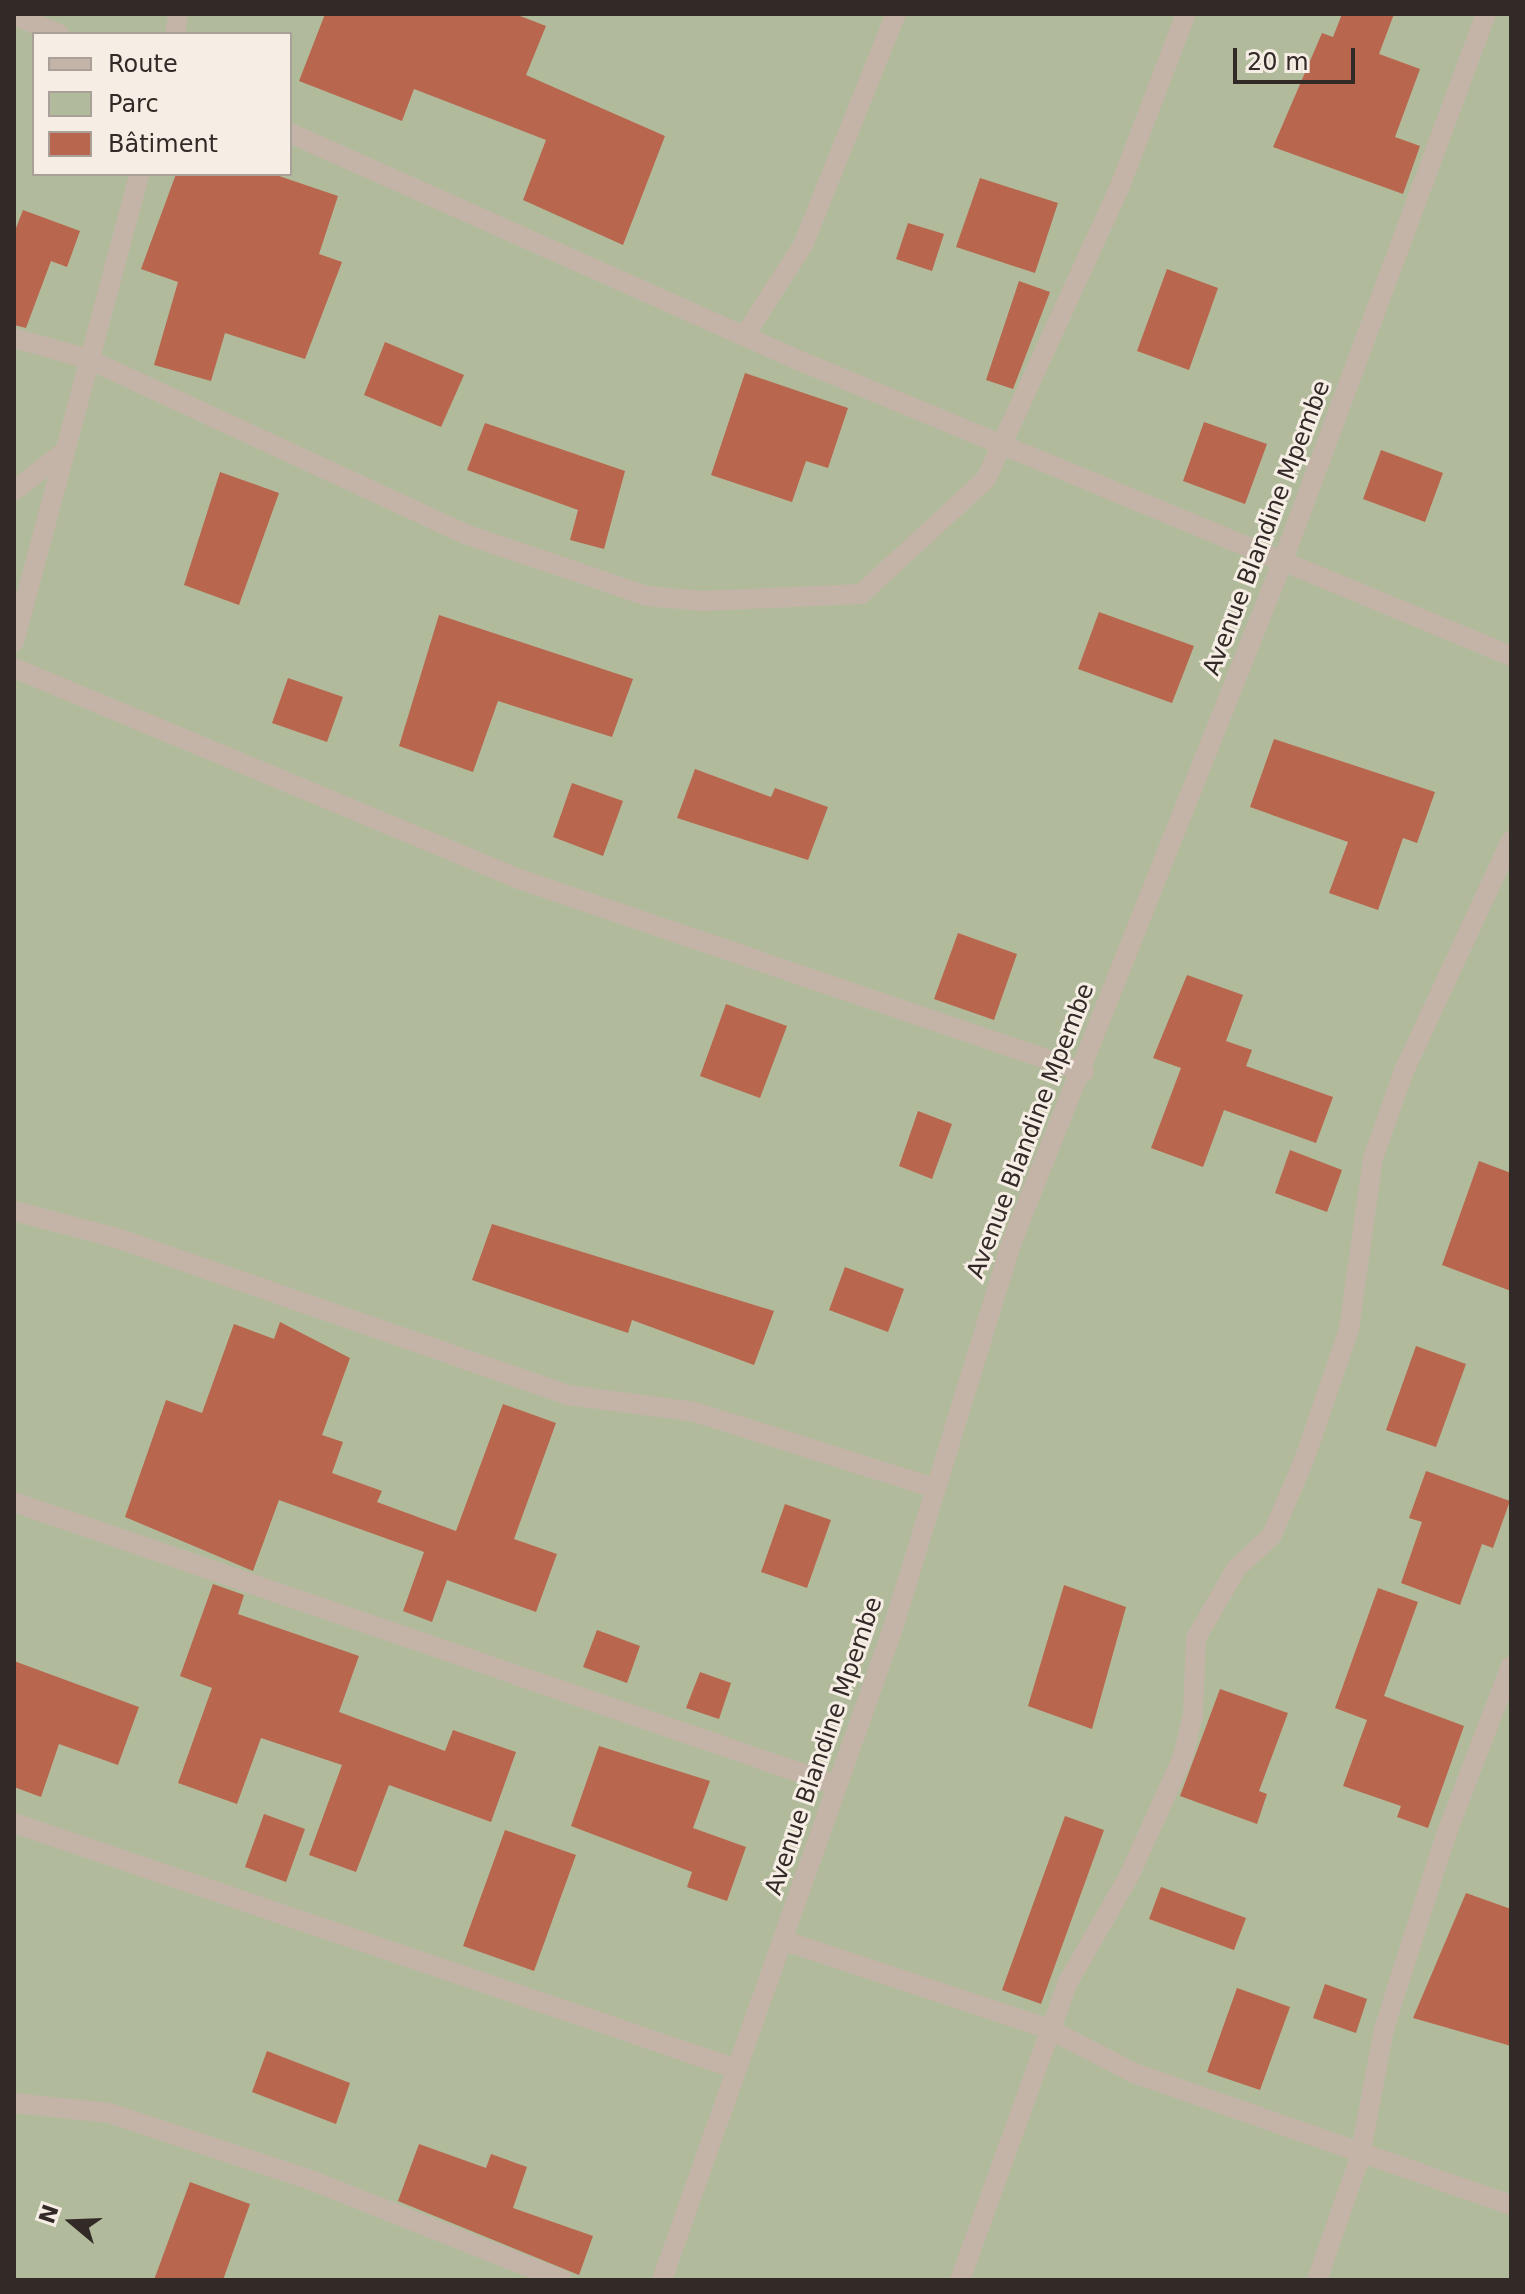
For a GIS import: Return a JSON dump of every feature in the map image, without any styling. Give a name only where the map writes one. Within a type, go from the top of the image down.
[{"type":"street","points":[[745,335],[803,245],[896,14]]},
{"type":"street","points":[[14,338],[88,359],[465,534],[647,596],[702,601],[861,594],[986,479],[1004,446],[1119,189],[1186,14]]},
{"type":"street","name":"Avenue Blandine Mpembe","points":[[662,2280],[734,2068],[785,1941],[833,1784],[935,1488],[1011,1244],[1084,1072],[1282,563],[1486,14]]},
{"type":"street","points":[[14,15],[54,32]]},
{"type":"street","points":[[292,134],[1004,446],[1511,656]]},
{"type":"street","points":[[14,642],[138,176]]},
{"type":"street","points":[[14,491],[65,451]]},
{"type":"street","points":[[14,668],[519,879],[1084,1072]]},
{"type":"street","points":[[960,2280],[1049,2029],[1183,1757],[1193,1714],[1196,1638],[1236,1569],[1272,1535],[1290,1496],[1349,1329],[1373,1158],[1404,1071],[1511,841]]},
{"type":"street","points":[[14,1211],[132,1243],[568,1395],[695,1412],[935,1488]]},
{"type":"street","points":[[14,1502],[833,1784]]},
{"type":"street","points":[[1317,2280],[1360,2157],[1384,2029],[1450,1821],[1511,1666]]},
{"type":"street","points":[[14,1823],[734,2068]]},
{"type":"street","points":[[785,1941],[1049,2029],[1134,2073],[1360,2157],[1511,2205]]},
{"type":"street","points":[[14,2103],[109,2113],[303,2177],[562,2280]]},
{"type":"green space","points":[[14,14],[1511,14],[1511,2280],[14,2280]]},
{"type":"building","points":[[325,14],[515,14],[546,26],[526,75],[665,136],[623,245],[523,200],[546,140],[414,89],[402,121],[299,81]]},
{"type":"building","points":[[1342,14],[1394,14],[1379,54],[1420,69],[1395,137],[1420,146],[1403,194],[1273,147],[1322,33],[1333,37]]},
{"type":"building","points":[[175,176],[279,176],[338,196],[319,254],[342,262],[305,359],[225,333],[211,381],[154,365],[178,282],[141,269]]},
{"type":"building","points":[[980,178],[1058,203],[1035,273],[956,247]]},
{"type":"building","points":[[23,210],[80,231],[67,267],[51,261],[26,328],[14,325],[14,233]]},
{"type":"building","points":[[908,223],[944,234],[932,271],[896,259]]},
{"type":"building","points":[[1167,269],[1218,288],[1189,370],[1137,351]]},
{"type":"building","points":[[1019,281],[1050,292],[1013,389],[986,380]]},
{"type":"building","points":[[385,342],[464,375],[441,427],[364,395]]},
{"type":"building","points":[[745,373],[848,408],[828,468],[806,461],[792,502],[711,475]]},
{"type":"building","points":[[1204,422],[1267,444],[1245,504],[1183,481]]},
{"type":"building","points":[[485,423],[625,471],[604,549],[570,540],[578,510],[467,470]]},
{"type":"building","points":[[1381,450],[1443,473],[1425,522],[1363,499]]},
{"type":"building","points":[[220,472],[279,493],[239,605],[184,585]]},
{"type":"building","points":[[1099,612],[1194,646],[1172,703],[1078,669]]},
{"type":"building","points":[[439,615],[633,679],[612,737],[498,701],[473,772],[399,746]]},
{"type":"building","points":[[288,678],[343,697],[327,742],[272,723]]},
{"type":"building","points":[[1274,739],[1435,792],[1417,843],[1403,838],[1378,910],[1329,893],[1348,842],[1250,807]]},
{"type":"building","points":[[695,769],[771,797],[775,788],[828,807],[808,860],[677,818]]},
{"type":"building","points":[[572,783],[623,801],[603,856],[553,837]]},
{"type":"building","points":[[958,933],[1017,954],[994,1020],[934,999]]},
{"type":"building","points":[[1187,975],[1243,995],[1226,1041],[1252,1050],[1246,1066],[1333,1097],[1316,1143],[1224,1110],[1203,1167],[1151,1148],[1181,1068],[1153,1058]]},
{"type":"building","points":[[726,1004],[787,1026],[760,1098],[700,1076]]},
{"type":"building","points":[[918,1111],[952,1124],[932,1179],[899,1166]]},
{"type":"building","points":[[1290,1150],[1342,1170],[1327,1212],[1275,1193]]},
{"type":"building","points":[[1479,1161],[1511,1173],[1511,1291],[1442,1265]]},
{"type":"building","points":[[492,1224],[774,1311],[754,1365],[632,1320],[628,1333],[472,1280]]},
{"type":"building","points":[[845,1267],[904,1289],[888,1332],[829,1310]]},
{"type":"building","points":[[280,1322],[350,1358],[322,1435],[343,1442],[332,1473],[382,1491],[377,1502],[456,1531],[503,1404],[556,1423],[514,1539],[557,1554],[536,1612],[447,1580],[432,1622],[403,1611],[424,1552],[279,1500],[253,1571],[125,1517],[166,1400],[202,1413],[234,1324],[274,1339]]},
{"type":"building","points":[[1416,1346],[1466,1364],[1436,1447],[1386,1430]]},
{"type":"building","points":[[1426,1471],[1510,1501],[1493,1548],[1482,1544],[1460,1605],[1401,1583],[1422,1522],[1409,1518]]},
{"type":"building","points":[[785,1504],[831,1520],[807,1588],[761,1572]]},
{"type":"building","points":[[213,1584],[244,1595],[238,1614],[359,1656],[339,1712],[445,1751],[453,1730],[516,1752],[491,1822],[389,1785],[356,1872],[309,1855],[342,1765],[261,1738],[237,1804],[178,1783],[212,1688],[180,1676]]},
{"type":"building","points":[[1064,1585],[1126,1607],[1092,1729],[1028,1706]]},
{"type":"building","points":[[1378,1588],[1418,1602],[1384,1696],[1464,1726],[1428,1828],[1397,1817],[1401,1806],[1343,1786],[1367,1720],[1335,1708]]},
{"type":"building","points":[[597,1630],[640,1646],[627,1683],[583,1667]]},
{"type":"building","points":[[14,1661],[139,1707],[118,1765],[59,1744],[41,1797],[14,1787]]},
{"type":"building","points":[[700,1672],[731,1683],[719,1719],[686,1708]]},
{"type":"building","points":[[1220,1689],[1288,1713],[1259,1791],[1267,1794],[1257,1824],[1180,1796]]},
{"type":"building","points":[[599,1746],[710,1781],[693,1828],[746,1847],[727,1901],[687,1887],[692,1872],[571,1826]]},
{"type":"building","points":[[264,1814],[305,1829],[286,1882],[245,1867]]},
{"type":"building","points":[[1065,1816],[1104,1830],[1041,2004],[1002,1990]]},
{"type":"building","points":[[505,1830],[576,1855],[534,1971],[463,1946]]},
{"type":"building","points":[[1161,1887],[1246,1918],[1234,1950],[1149,1919]]},
{"type":"building","points":[[1466,1893],[1511,1909],[1511,2046],[1413,2018]]},
{"type":"building","points":[[1325,1984],[1367,1999],[1356,2033],[1313,2018]]},
{"type":"building","points":[[1237,1988],[1290,2007],[1260,2090],[1207,2072]]},
{"type":"building","points":[[267,2051],[350,2083],[336,2124],[252,2092]]},
{"type":"building","points":[[419,2144],[486,2168],[491,2154],[527,2167],[513,2208],[593,2236],[579,2275],[398,2201]]},
{"type":"building","points":[[190,2182],[250,2204],[223,2280],[154,2280]]}]
